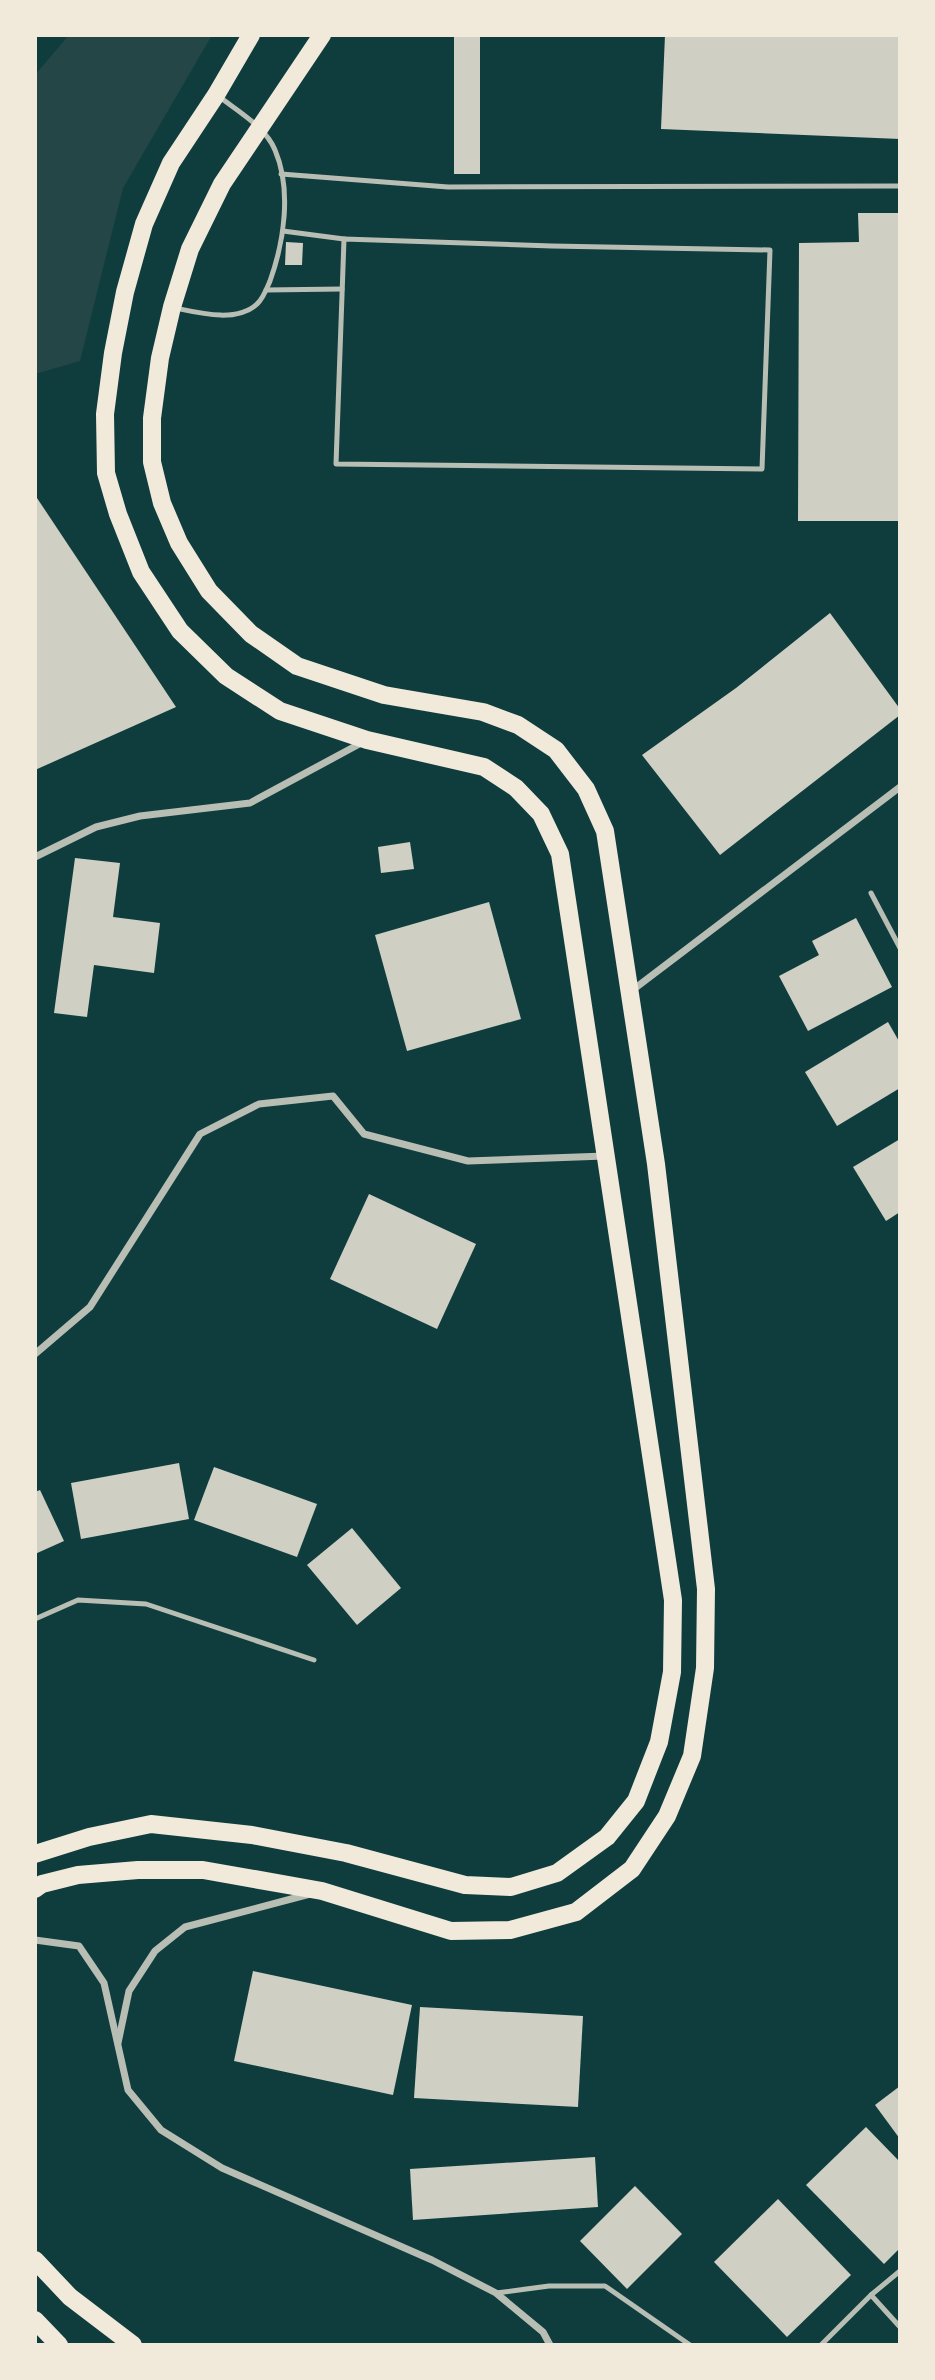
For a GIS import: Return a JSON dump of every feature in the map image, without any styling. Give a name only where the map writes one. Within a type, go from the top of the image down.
[{"type":"main road","points":[[35,1854],[89,1837],[151,1824],[252,1835],[346,1853],[465,1885],[511,1887],[557,1873],[607,1837],[636,1801],[659,1742],[672,1672],[673,1600],[560,854],[541,814],[516,788],[484,767],[367,740],[281,710],[226,676],[180,631],[141,572],[118,514],[106,473],[105,414],[113,353],[125,292],[144,224],[171,163],[251,35]]},
{"type":"main road","points":[[35,1889],[41,1884],[78,1875],[138,1870],[203,1870],[322,1891],[451,1931],[510,1930],[576,1912],[632,1870],[667,1816],[692,1756],[705,1668],[706,1589],[656,1164],[605,831],[586,789],[556,750],[518,725],[483,712],[384,695],[297,666],[251,634],[209,591],[179,543],[162,503],[152,462],[152,418],[160,359],[172,307],[190,249],[222,184],[322,35]]},
{"type":"main road","points":[[35,2260],[70,2297],[133,2345]]},
{"type":"main road","points":[[35,2319],[59,2345]]},
{"type":"street","points":[[35,857],[96,827],[141,816],[250,803],[367,740]]},
{"type":"street","points":[[629,993],[900,787]]},
{"type":"street","points":[[35,1353],[90,1307],[200,1134],[259,1104],[333,1096],[365,1134],[468,1161],[606,1156]]},
{"type":"street","points":[[117,2047],[129,1991],[155,1951],[185,1927],[322,1891]]},
{"type":"street","points":[[35,1940],[79,1946],[104,1983],[128,2090],[161,2130],[222,2168],[432,2260],[496,2293],[542,2332],[550,2345]]},
{"type":"lane","points":[[172,307],[213,316],[235,314],[257,305],[279,257],[284,199],[275,149],[259,128],[216,94]]},
{"type":"lane","points":[[281,174],[448,187],[900,187]]},
{"type":"lane","points":[[283,231],[344,239],[770,250],[762,469],[336,464],[344,239]]},
{"type":"lane","points":[[266,290],[342,289]]},
{"type":"lane","points":[[871,893],[900,948]]},
{"type":"lane","points":[[35,1619],[78,1600],[146,1604],[314,1660]]},
{"type":"lane","points":[[821,2345],[900,2270]]},
{"type":"lane","points":[[496,2293],[549,2286],[606,2286],[690,2345]]},
{"type":"lane","points":[[871,2295],[900,2327]]},
{"type":"shaded area","points":[[69,35],[212,35],[123,188],[80,361],[35,374],[35,75]]},
{"type":"building","points":[[454,35],[480,35],[480,174],[454,174]]},
{"type":"building","points":[[665,35],[900,35],[900,139],[661,129]]},
{"type":"building","points":[[858,213],[900,213],[900,521],[798,521],[799,243],[859,242]]},
{"type":"building","points":[[286,242],[303,243],[302,265],[285,265]]},
{"type":"building","points":[[35,495],[176,707],[35,770]]},
{"type":"building","points":[[830,613],[900,709],[900,715],[720,855],[642,755],[736,688]]},
{"type":"building","points":[[410,842],[414,869],[381,873],[378,847]]},
{"type":"building","points":[[75,858],[120,863],[113,917],[160,923],[154,973],[94,965],[87,1017],[54,1013]]},
{"type":"building","points":[[489,902],[521,1019],[407,1051],[375,935]]},
{"type":"building","points":[[856,918],[892,987],[808,1031],[779,976],[819,955],[812,941]]},
{"type":"building","points":[[888,1022],[900,1043],[900,1088],[837,1126],[805,1072]]},
{"type":"building","points":[[900,1139],[900,1212],[886,1221],[853,1167]]},
{"type":"building","points":[[369,1194],[476,1244],[437,1329],[330,1279]]},
{"type":"building","points":[[179,1463],[189,1519],[81,1539],[71,1483]]},
{"type":"building","points":[[214,1467],[317,1504],[297,1557],[194,1520]]},
{"type":"building","points":[[40,1490],[64,1541],[35,1554],[35,1492]]},
{"type":"building","points":[[352,1528],[401,1588],[357,1625],[307,1565]]},
{"type":"building","points":[[253,1971],[412,2005],[393,2095],[234,2061]]},
{"type":"building","points":[[420,2007],[583,2016],[578,2107],[414,2098]]},
{"type":"building","points":[[900,2086],[900,2139],[875,2105]]},
{"type":"building","points":[[866,2127],[900,2162],[900,2248],[884,2264],[806,2185]]},
{"type":"building","points":[[595,2157],[598,2207],[413,2220],[410,2169]]},
{"type":"building","points":[[635,2186],[682,2234],[627,2289],[580,2241]]},
{"type":"building","points":[[778,2199],[851,2275],[787,2337],[714,2262]]}]
